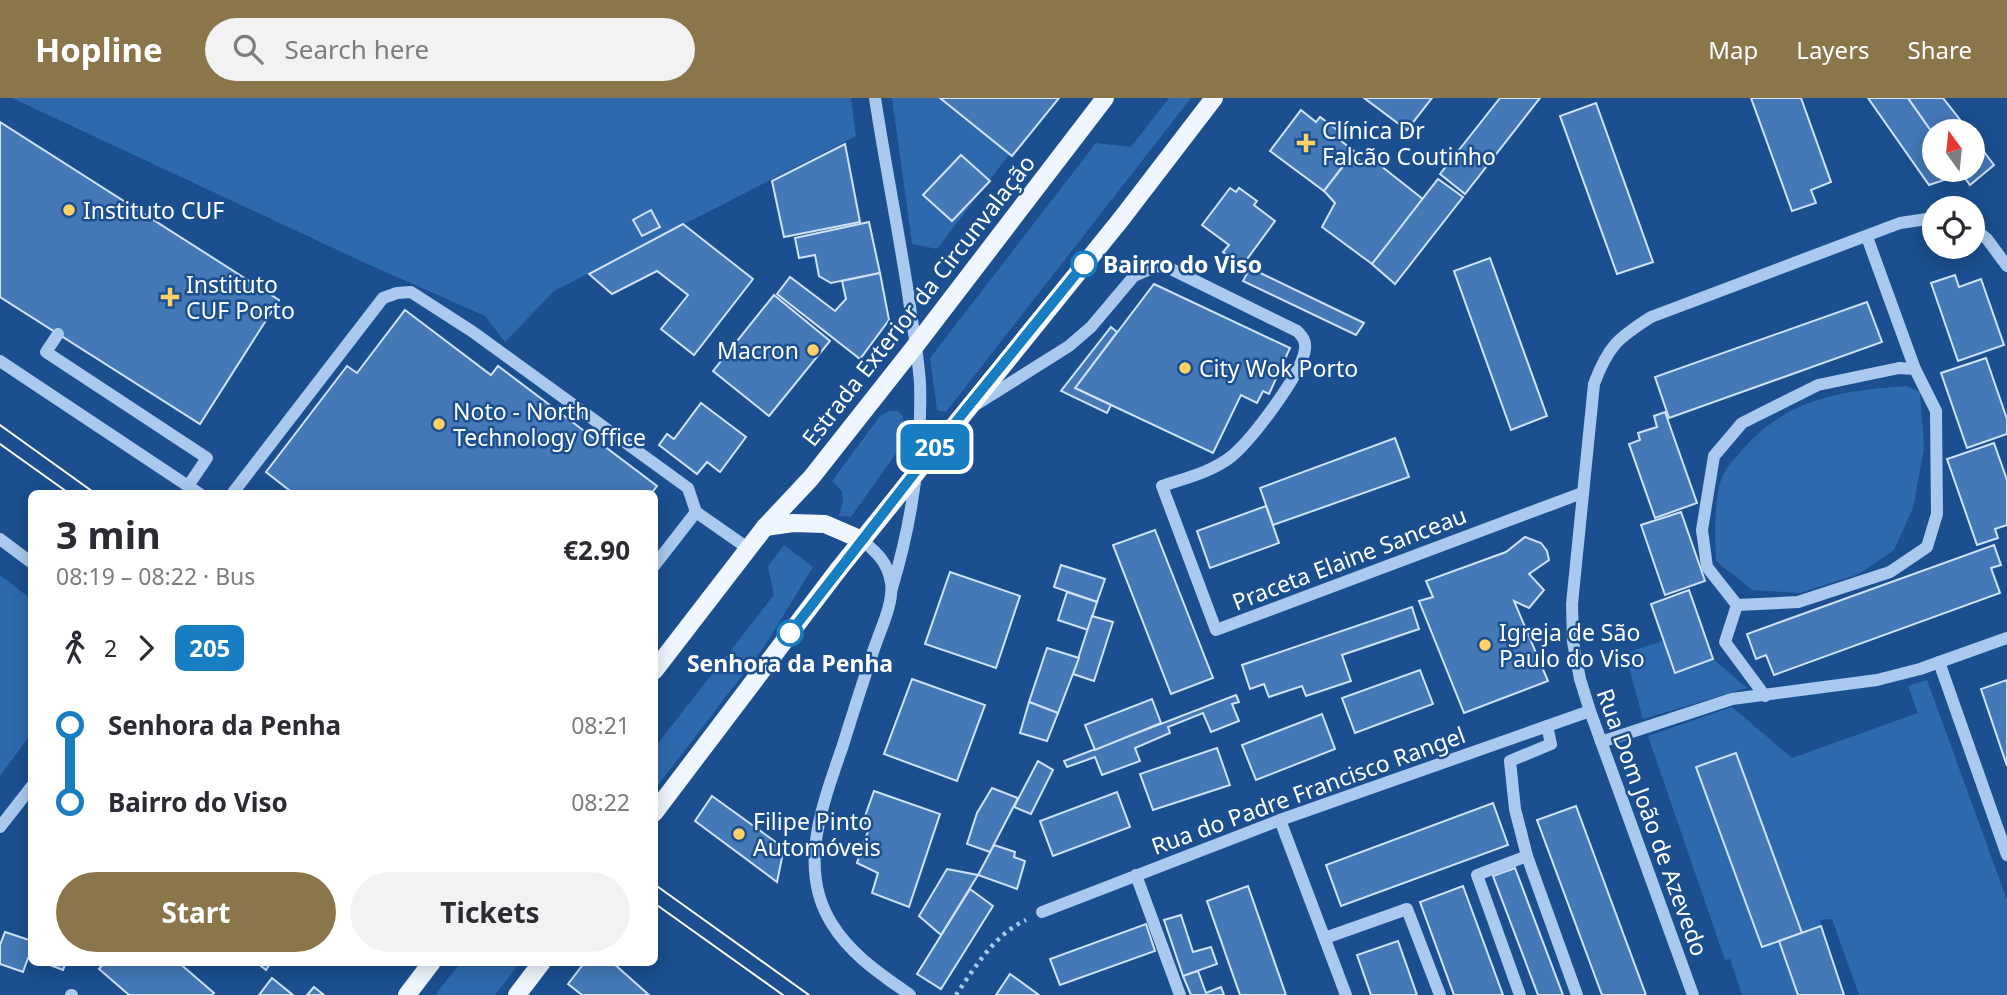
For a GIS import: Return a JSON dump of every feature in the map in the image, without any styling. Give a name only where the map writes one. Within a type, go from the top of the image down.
[{"type":"main road","name":"Estrada Exterior da Circunvalação","points":[[658,666],[765,527],[811,478],[916,345],[1105,98]]},
{"type":"main road","points":[[658,808],[916,471],[1122,218],[1214,98]]},
{"type":"main road","points":[[765,527],[793,523],[825,524],[862,540]]},
{"type":"main road","points":[[407,995],[429,966]]},
{"type":"main road","points":[[517,995],[539,966]]},
{"type":"street","points":[[875,98],[916,345],[920,415],[916,471],[908,527],[888,604],[821,811],[815,872],[824,907],[841,936],[864,961],[910,995]]},
{"type":"street","name":"Rua Dom João de Azevedo","points":[[1693,995],[1590,711],[1573,642],[1572,604],[1594,384],[1603,360],[1623,335],[1651,317],[1900,223],[1922,220]]},
{"type":"street","points":[[1737,605],[1798,602],[1890,572],[1927,547],[1937,514],[1936,411],[1914,369],[1867,237]]},
{"type":"street","points":[[1985,237],[2007,266]]},
{"type":"street","name":"Praceta Elaine Sanceau","points":[[965,411],[1069,346],[1091,327],[1133,276],[1157,267],[1171,269],[1297,331],[1304,338],[1306,347],[1274,408],[1233,455],[1213,468],[1162,486],[1216,630],[1582,492]]},
{"type":"street","points":[[235,490],[383,298],[411,292],[473,332],[688,488],[696,512],[749,549]]},
{"type":"street","points":[[58,334],[46,352],[207,458],[188,486]]},
{"type":"street","points":[[0,361],[194,490]]},
{"type":"street","points":[[1737,605],[1707,567],[1702,530],[1714,456],[1742,423],[1818,385],[1899,368],[1914,369]]},
{"type":"street","points":[[658,561],[696,512]]},
{"type":"street","points":[[0,539],[28,560]]},
{"type":"street","points":[[862,540],[883,559],[891,584],[888,604]]},
{"type":"street","points":[[1737,605],[1725,642],[1765,696]]},
{"type":"street","points":[[1601,742],[1712,704],[1877,680],[2007,638]]},
{"type":"street","points":[[1939,662],[2007,855]]},
{"type":"street","name":"Rua do Padre Francisco Rangel","points":[[1042,912],[1280,820],[1590,711]]},
{"type":"street","points":[[1547,726],[1551,744],[1510,761],[1515,809],[1527,856],[1577,995]]},
{"type":"street","points":[[0,827],[28,791]]},
{"type":"street","points":[[1280,820],[1346,995]]},
{"type":"street","points":[[1520,995],[1477,875],[1527,856]]},
{"type":"street","points":[[1136,875],[1177,992]]},
{"type":"street","points":[[1325,938],[1407,909],[1440,995]]},
{"type":"path","points":[[956,995],[980,960],[996,943],[1016,924],[1042,912]]},
{"type":"shaded area","points":[[12,98],[851,98],[856,136],[554,291],[505,342],[485,316]]},
{"type":"shaded area","points":[[892,98],[1052,98],[937,249],[912,244]]},
{"type":"shaded area","points":[[1169,98],[1191,98],[946,412],[937,410],[930,358],[1096,143],[1131,147]]},
{"type":"shaded area","points":[[1906,386],[1920,392],[1924,448],[1913,508],[1894,550],[1859,574],[1800,593],[1752,590],[1716,561],[1716,515],[1721,479],[1742,450],[1759,433],[1777,419],[1816,400],[1859,391]]},
{"type":"shaded area","points":[[890,411],[898,411],[903,416],[902,445],[851,517],[839,516],[843,502],[842,491],[832,481],[880,416]]},
{"type":"shaded area","points":[[784,545],[813,567],[764,647],[658,785],[658,743],[774,595],[768,566]]},
{"type":"shaded area","points":[[0,575],[28,597],[28,738],[0,776]]},
{"type":"shaded area","points":[[1663,641],[1675,672],[1713,659],[1747,688],[1643,719],[1625,653]]},
{"type":"shaded area","points":[[1927,680],[2007,900],[2007,995],[1859,995],[1832,919],[1820,920],[1821,926],[1802,933],[1736,753],[1697,767],[1762,947],[1779,941],[1798,995],[1742,995],[1730,959],[1725,960],[1648,736],[1732,707],[1792,758],[1918,713],[1908,686]]},
{"type":"shaded area","points":[[458,966],[518,966],[495,995],[435,995]]},
{"type":"building","points":[[940,98],[1059,98],[1012,156]]},
{"type":"building","points":[[1364,98],[1432,98],[1407,130]]},
{"type":"building","points":[[1500,98],[1540,98],[1465,194],[1440,174]]},
{"type":"building","points":[[1751,98],[1801,98],[1831,182],[1811,190],[1816,203],[1792,211]]},
{"type":"building","points":[[1868,98],[1908,98],[1923,119],[1922,175]]},
{"type":"building","points":[[1908,98],[1943,98],[1959,119],[1923,119]]},
{"type":"building","points":[[1596,103],[1653,262],[1617,274],[1560,116]]},
{"type":"building","points":[[1301,110],[1316,122],[1320,117],[1340,132],[1336,137],[1354,151],[1324,191],[1270,151]]},
{"type":"building","name":"Instituto CUF","points":[[0,122],[279,300],[200,424],[0,297]]},
{"type":"building","points":[[845,144],[860,222],[784,237],[772,181]]},
{"type":"building","points":[[1985,153],[1994,165],[1985,172]]},
{"type":"building","points":[[961,155],[990,181],[952,221],[923,195]]},
{"type":"building","points":[[1352,155],[1364,164],[1371,158],[1424,200],[1372,264],[1322,227],[1335,203],[1324,191]]},
{"type":"building","points":[[1438,179],[1463,197],[1395,284],[1372,264]]},
{"type":"building","points":[[1230,188],[1236,192],[1239,188],[1257,201],[1254,205],[1275,221],[1242,266],[1223,252],[1229,245],[1202,225]]},
{"type":"building","points":[[651,210],[660,227],[642,236],[633,220]]},
{"type":"building","points":[[869,222],[880,273],[831,283],[819,276],[815,255],[799,258],[795,238]]},
{"type":"building","points":[[683,224],[753,279],[694,355],[661,329],[688,295],[657,271],[612,294],[589,274]]},
{"type":"building","points":[[1490,258],[1547,416],[1511,430],[1454,271]]},
{"type":"building","points":[[1250,268],[1364,323],[1356,335],[1243,281]]},
{"type":"building","points":[[880,273],[889,320],[860,359],[777,294],[790,277],[835,311],[846,299],[842,281]]},
{"type":"building","points":[[1955,275],[1959,287],[1981,279],[2004,345],[1958,361],[1931,283]]},
{"type":"building","name":"City Wok Porto","points":[[1154,284],[1290,348],[1269,394],[1263,391],[1257,403],[1241,395],[1213,453],[1075,388]]},
{"type":"building","points":[[774,295],[830,341],[769,416],[713,371]]},
{"type":"building","points":[[1867,302],[1882,342],[1669,418],[1655,377]]},
{"type":"building","name":"Noto - North Technology Office","points":[[405,310],[491,375],[498,366],[657,486],[654,490],[289,490],[266,472],[347,366],[357,373]]},
{"type":"building","points":[[1111,327],[1117,332],[1075,388],[1111,405],[1107,413],[1061,391]]},
{"type":"building","points":[[1986,358],[2007,419],[2007,434],[1967,448],[1941,373]]},
{"type":"building","points":[[701,403],[746,437],[720,472],[707,462],[697,474],[659,445],[667,434],[674,439]]},
{"type":"building","points":[[1665,412],[1697,503],[1655,518],[1629,444],[1640,440],[1638,433],[1657,427],[1654,416]]},
{"type":"building","points":[[1395,438],[1409,477],[1273,525],[1260,488]]},
{"type":"building","points":[[1994,443],[2007,480],[2007,525],[1995,529],[1998,538],[1977,545],[1947,459]]},
{"type":"building","points":[[1266,506],[1279,543],[1210,568],[1197,531]]},
{"type":"building","points":[[1681,512],[1705,581],[1665,595],[1641,525]]},
{"type":"building","points":[[1155,530],[1213,678],[1171,694],[1113,545]]},
{"type":"building","name":"Igreja de São Paulo do Viso","points":[[1525,537],[1541,543],[1547,551],[1549,560],[1529,574],[1544,590],[1529,608],[1514,601],[1548,681],[1464,713],[1419,601],[1433,597],[1426,581],[1506,552]]},
{"type":"building","points":[[1994,545],[2001,565],[1991,568],[2000,593],[1774,675],[1766,655],[1756,659],[1747,634]]},
{"type":"building","points":[[1061,565],[1105,579],[1097,602],[1054,587]]},
{"type":"building","points":[[950,572],[1020,596],[996,668],[925,644]]},
{"type":"building","points":[[1689,590],[1713,659],[1675,673],[1651,604]]},
{"type":"building","points":[[1067,592],[1097,602],[1088,630],[1058,620]]},
{"type":"building","points":[[1412,607],[1419,629],[1342,655],[1351,681],[1306,696],[1302,686],[1269,697],[1264,684],[1250,689],[1242,665]]},
{"type":"building","points":[[1092,616],[1113,622],[1094,681],[1073,674]]},
{"type":"building","points":[[1047,648],[1079,658],[1058,713],[1029,702]]},
{"type":"building","points":[[1420,670],[1433,704],[1355,733],[1342,698]]},
{"type":"building","points":[[912,679],[985,705],[957,781],[884,754]]},
{"type":"building","points":[[2007,680],[2007,766],[1981,689]]},
{"type":"building","points":[[1236,695],[1239,702],[1232,704],[1239,721],[1211,732],[1203,713],[1168,727],[1170,733],[1135,748],[1140,761],[1102,775],[1095,757],[1067,767],[1064,761]]},
{"type":"building","points":[[1152,699],[1161,723],[1095,750],[1085,725]]},
{"type":"building","points":[[1029,702],[1058,713],[1047,741],[1020,733]]},
{"type":"building","points":[[1322,714],[1335,749],[1256,780],[1242,745]]},
{"type":"building","points":[[1217,748],[1230,785],[1153,810],[1140,774]]},
{"type":"building","points":[[1736,753],[1802,933],[1762,947],[1696,767]]},
{"type":"building","points":[[1038,761],[1053,770],[1031,814],[1014,807]]},
{"type":"building","points":[[992,788],[1018,798],[990,852],[967,844],[977,813]]},
{"type":"building","points":[[874,791],[940,814],[909,907],[872,893],[878,873],[857,863],[870,825],[863,822]]},
{"type":"building","points":[[1117,792],[1130,827],[1053,856],[1040,821]]},
{"type":"building","name":"Filipe Pinto Automóveis","points":[[712,796],[784,848],[777,882],[695,821]]},
{"type":"building","points":[[1493,803],[1508,845],[1341,906],[1326,865]]},
{"type":"building","points":[[1576,806],[1646,995],[1602,995],[1537,820]]},
{"type":"building","points":[[994,845],[1015,852],[1014,857],[1025,861],[1017,889],[978,875]]},
{"type":"building","points":[[1515,868],[1563,995],[1538,995],[1493,876]]},
{"type":"building","points":[[947,869],[978,875],[941,935],[919,916]]},
{"type":"building","points":[[1248,886],[1286,995],[1240,995],[1207,901]]},
{"type":"building","points":[[1463,886],[1503,995],[1454,995],[1420,902]]},
{"type":"building","points":[[970,889],[993,906],[941,989],[917,974]]},
{"type":"building","points":[[1181,915],[1193,952],[1211,947],[1217,964],[1183,976],[1164,920]]},
{"type":"building","points":[[1146,924],[1155,951],[1060,985],[1050,959]]},
{"type":"building","points":[[1821,926],[1844,995],[1798,995],[1779,941]]},
{"type":"building","points":[[5,932],[28,940],[28,958],[23,972],[0,964],[0,945]]},
{"type":"building","points":[[1398,941],[1417,995],[1371,995],[1357,955]]},
{"type":"building","points":[[102,966],[183,966],[214,993],[129,995],[99,969]]},
{"type":"building","points":[[582,966],[616,966],[649,995],[582,995],[568,984]]},
{"type":"building","points":[[1198,971],[1206,993],[1221,987],[1224,995],[1191,995],[1183,976]]},
{"type":"building","points":[[1010,974],[1039,995],[996,995]]},
{"type":"building","points":[[272,978],[293,995],[259,995]]},
{"type":"building","points":[[314,987],[324,995],[307,995]]},
{"type":"tram line","points":[[0,425],[90,490]]},
{"type":"tram line","points":[[0,444],[64,490]]},
{"type":"tram line","points":[[658,887],[809,995]]},
{"type":"tram line","points":[[658,906],[783,995]]},
{"type":"bus line","name":"205","points":[[790,633],[916,471],[1084,264]]},
{"type":"place","name":"Clínica Dr Falcão Coutinho","points":[[1306,143]]},
{"type":"place","name":"Instituto CUF","points":[[69,210]]},
{"type":"place","name":"Bairro do Viso","points":[[1084,264]]},
{"type":"place","name":"Instituto CUF Porto","points":[[170,297]]},
{"type":"place","name":"Macron","points":[[813,350]]},
{"type":"place","name":"City Wok Porto","points":[[1185,368]]},
{"type":"place","name":"Noto - North Technology Office","points":[[439,424]]},
{"type":"place","name":"Senhora da Penha","points":[[790,633]]},
{"type":"place","name":"Igreja de São Paulo do Viso","points":[[1485,645]]},
{"type":"place","name":"Filipe Pinto Automóveis","points":[[739,834]]}]
